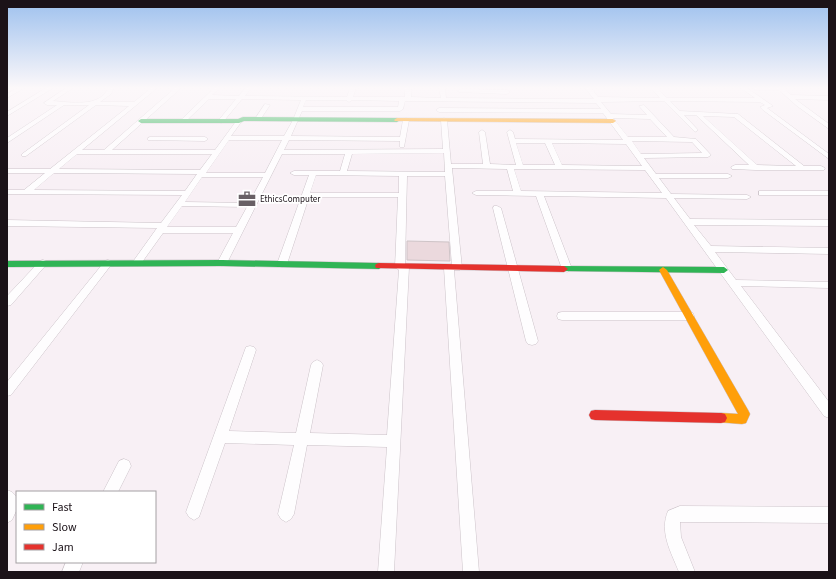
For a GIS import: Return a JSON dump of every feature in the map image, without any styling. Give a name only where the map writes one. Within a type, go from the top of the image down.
[{"type":"street","points":[[7,141],[46,115]]},
{"type":"street","points":[[24,155],[79,115]]},
{"type":"street","points":[[25,193],[121,115]]},
{"type":"street","points":[[106,152],[148,115]]},
{"type":"street","points":[[183,121],[189,115]]},
{"type":"street","points":[[221,121],[226,115]]},
{"type":"street","points":[[258,119],[261,115]]},
{"type":"street","points":[[222,263],[298,115]]},
{"type":"street","points":[[515,115],[517,121]]},
{"type":"street","points":[[594,115],[652,117],[672,139]]},
{"type":"street","points":[[681,115],[695,130]]},
{"type":"street","points":[[699,115],[756,168]]},
{"type":"street","points":[[736,115],[804,168]]},
{"type":"street","points":[[773,115],[829,156]]},
{"type":"street","points":[[813,115],[829,127]]},
{"type":"street","points":[[141,121],[238,121],[243,119],[517,121],[610,116]]},
{"type":"street","points":[[610,116],[646,168],[689,222],[829,412]]},
{"type":"street","points":[[402,152],[406,120]]},
{"type":"street","points":[[444,120],[449,170],[453,268],[471,572]]},
{"type":"street","points":[[137,263],[188,194],[238,121]]},
{"type":"street","points":[[482,132],[487,166]]},
{"type":"street","points":[[510,132],[520,167]]},
{"type":"street","points":[[227,138],[403,139]]},
{"type":"street","points":[[150,139],[205,139]]},
{"type":"street","points":[[173,152],[185,139]]},
{"type":"street","points":[[513,142],[672,139],[693,140],[708,155],[638,156]]},
{"type":"street","points":[[548,142],[559,167]]},
{"type":"street","points":[[279,152],[447,151]]},
{"type":"street","points":[[76,152],[217,152]]},
{"type":"street","points":[[342,173],[349,152]]},
{"type":"street","points":[[294,173],[403,174],[487,166],[646,168]]},
{"type":"street","points":[[510,167],[518,194]]},
{"type":"street","points":[[735,168],[821,168]]},
{"type":"street","points":[[7,171],[266,175]]},
{"type":"street","points":[[282,264],[313,173]]},
{"type":"street","points":[[386,572],[402,267],[403,174]]},
{"type":"street","points":[[653,176],[728,176]]},
{"type":"street","points":[[7,192],[188,194]]},
{"type":"street","points":[[476,193],[747,197]]},
{"type":"street","points":[[762,193],[829,193]]},
{"type":"street","points":[[539,194],[567,269]]},
{"type":"street","points":[[306,195],[402,195]]},
{"type":"street","points":[[180,204],[251,205]]},
{"type":"street","points":[[497,208],[532,341]]},
{"type":"street","points":[[689,222],[829,223]]},
{"type":"street","points":[[7,223],[239,230]]},
{"type":"street","points":[[708,249],[829,251]]},
{"type":"street","points":[[7,302],[43,263]]},
{"type":"street","points":[[7,391],[108,263]]},
{"type":"street","points":[[7,264],[222,263],[513,269],[724,270]]},
{"type":"street","points":[[595,415],[742,419],[744,414],[742,410],[663,270]]},
{"type":"street","points":[[734,283],[829,285]]},
{"type":"street","points":[[562,316],[689,316]]},
{"type":"street","points":[[194,512],[250,350]]},
{"type":"street","points":[[286,514],[316,365]]},
{"type":"street","points":[[220,436],[394,441]]},
{"type":"street","points":[[111,491],[124,466]]},
{"type":"street","points":[[7,497],[12,503],[7,515]]},
{"type":"street","points":[[687,572],[672,532],[670,522],[673,516],[680,514],[829,514]]},
{"type":"street","points":[[70,572],[74,563]]},
{"type":"building","points":[[407,241],[449,242],[450,261],[407,260]]},
{"type":"traffic: fast","points":[[141,121],[239,121],[243,119],[397,120]]},
{"type":"traffic: fast","points":[[7,264],[222,263],[379,266]]},
{"type":"traffic: fast","points":[[564,269],[724,270]]},
{"type":"traffic: slow","points":[[397,120],[613,121]]},
{"type":"traffic: slow","points":[[663,270],[744,414],[742,419],[721,418]]},
{"type":"traffic: jam","points":[[379,266],[564,269]]},
{"type":"traffic: jam","points":[[595,415],[721,418]]},
{"type":"place","name":"EthicsComputer","points":[[247,199]]}]
